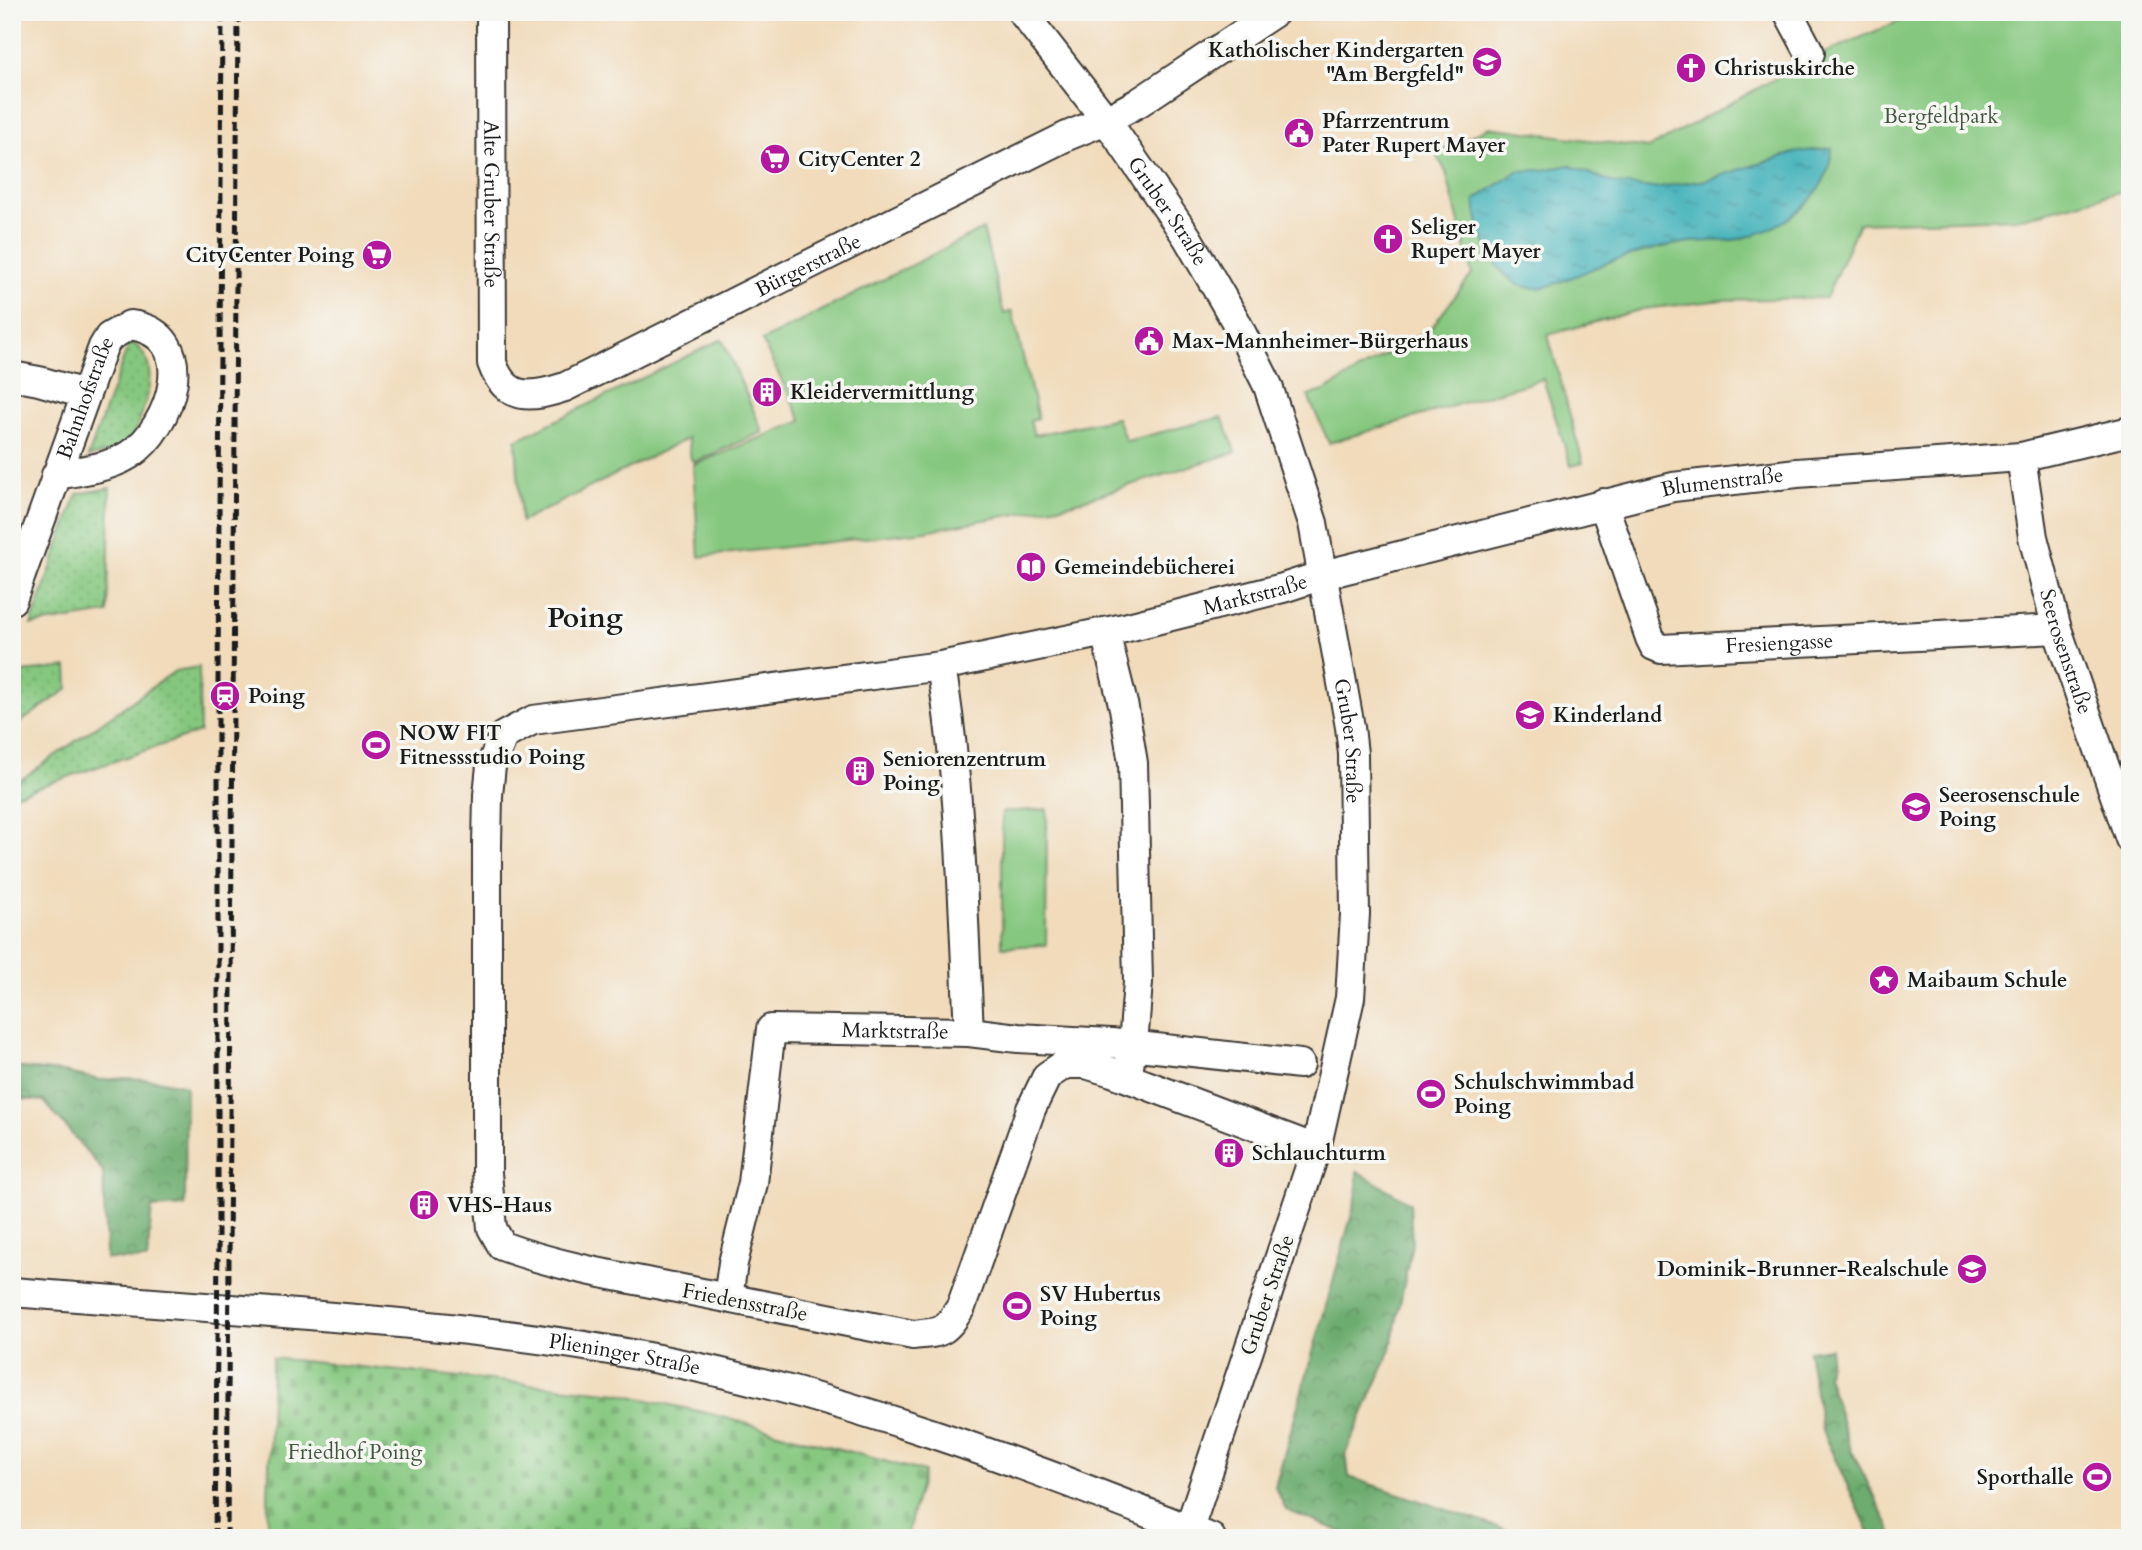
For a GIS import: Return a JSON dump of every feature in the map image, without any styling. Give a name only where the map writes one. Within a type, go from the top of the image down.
[{"type":"street","name":"Alte Gruber Straße","points":[[491,12],[492,363],[498,379],[510,388]]},
{"type":"street","name":"Gruber Straße","points":[[1022,12],[1105,120],[1187,237],[1235,320],[1268,386],[1313,523],[1350,727],[1353,754],[1354,914],[1350,998],[1316,1149],[1195,1535]]},
{"type":"street","name":"Bürgerstraße","points":[[510,388],[519,394],[540,395],[565,387],[896,220],[1138,103],[1275,12]]},
{"type":"street","points":[[1788,12],[1810,53]]},
{"type":"street","name":"Bahnhofstraße","points":[[12,600],[56,475],[85,394],[103,347],[109,337],[130,325],[152,330],[166,342],[172,357],[173,378],[160,421],[146,441],[129,455],[112,463],[56,475]]},
{"type":"street","points":[[12,376],[85,394]]},
{"type":"street","name":"Blumenstraße","points":[[1323,575],[1673,487],[1797,472],[2021,457],[2130,430]]},
{"type":"street","name":"Seerosenstraße","points":[[2021,457],[2033,537],[2057,629],[2130,839]]},
{"type":"street","name":"Fresiengasse","points":[[1603,503],[1650,638],[1654,646],[1661,649],[2057,629]]},
{"type":"street","name":"Marktstraße","points":[[503,736],[533,720],[941,666],[1105,632],[1283,588],[1323,575]]},
{"type":"street","points":[[1105,632],[1124,708],[1133,763],[1138,982],[1133,1045],[1127,1077]]},
{"type":"street","name":"Marktstraße","points":[[728,1298],[733,1263],[754,1183],[771,1030],[969,1032],[958,797],[941,666]]},
{"type":"street","name":"Friedensstraße","points":[[503,736],[491,766],[488,796],[487,1173],[492,1228],[502,1246],[526,1255],[592,1271],[913,1335],[941,1332],[961,1307],[1031,1109],[1047,1076],[1065,1064],[1086,1064],[1127,1077],[1316,1149]]},
{"type":"street","points":[[969,1032],[1018,1038],[1133,1045],[1300,1065]]},
{"type":"street","name":"Plieninger Straße","points":[[12,1292],[435,1326],[565,1343],[658,1360],[844,1405],[984,1450],[1195,1535]]},
{"type":"green space","name":"Bergfeldpark","points":[[1920,12],[2130,12],[2130,189],[2022,218],[1859,223],[1826,298],[1723,300],[1643,309],[1548,335],[1583,463],[1571,466],[1543,379],[1329,443],[1308,396],[1324,391],[1431,328],[1472,274],[1446,172],[1436,153],[1489,127],[1649,148],[1813,58]]},
{"type":"green space","points":[[983,229],[1004,314],[1012,311],[1038,418],[1030,421],[1034,435],[1117,418],[1126,441],[1222,417],[1236,452],[1070,504],[925,531],[699,557],[693,465],[802,421],[762,341]]},
{"type":"green space","points":[[722,339],[763,432],[694,462],[691,459],[688,438],[521,522],[516,440]]},
{"type":"green space","points":[[130,341],[145,357],[149,367],[146,400],[139,422],[132,438],[125,445],[88,457]]},
{"type":"green space","points":[[110,488],[108,613],[31,625],[77,494]]},
{"type":"green space","points":[[67,667],[68,689],[12,728],[14,673]]},
{"type":"green space","points":[[199,667],[200,732],[12,796],[12,786],[175,671]]},
{"type":"green space","points":[[1047,809],[1046,945],[1002,947],[1002,812]]},
{"type":"green space","points":[[12,1067],[63,1072],[101,1080],[158,1080],[186,1086],[185,1206],[152,1208],[147,1260],[106,1259],[103,1171],[44,1101],[12,1098]]},
{"type":"green space","points":[[1357,1171],[1410,1203],[1412,1244],[1391,1349],[1346,1453],[1349,1477],[1530,1538],[1357,1538],[1286,1510],[1275,1487],[1351,1217],[1357,1193]]},
{"type":"green space","points":[[1831,1348],[1827,1375],[1848,1443],[1895,1538],[1872,1538],[1822,1431],[1808,1351]]},
{"type":"green space","name":"Friedhof Poing","points":[[272,1358],[618,1393],[715,1415],[924,1472],[906,1538],[267,1538]]},
{"type":"water","points":[[1832,148],[1828,169],[1814,195],[1793,215],[1767,230],[1739,239],[1691,242],[1654,249],[1609,262],[1541,288],[1519,285],[1499,267],[1484,241],[1477,213],[1475,200],[1518,171],[1569,165],[1616,184],[1653,188],[1706,180],[1797,152]]},
{"type":"railway","points":[[215,1538],[222,12]]},
{"type":"railway","points":[[227,1538],[238,12]]},
{"type":"place","name":"Katholischer Kindergarten \"Am Bergfeld\"","points":[[1487,62]]},
{"type":"place","name":"Christuskirche","points":[[1691,68]]},
{"type":"place","name":"Pfarrzentrum Pater Rupert Mayer","points":[[1299,133]]},
{"type":"place","name":"CityCenter 2","points":[[775,159]]},
{"type":"place","name":"Seliger Rupert Mayer","points":[[1388,239]]},
{"type":"place","name":"CityCenter Poing","points":[[377,255]]},
{"type":"place","name":"Max-Mannheimer-Bürgerhaus","points":[[1149,341]]},
{"type":"place","name":"Kleidervermittlung","points":[[767,392]]},
{"type":"place","name":"Gemeindebücherei","points":[[1031,567]]},
{"type":"place","name":"Poing","points":[[225,696]]},
{"type":"place","name":"Kinderland","points":[[1530,715]]},
{"type":"place","name":"NOW FIT Fitnessstudio Poing","points":[[376,745]]},
{"type":"place","name":"Seniorenzentrum Poing","points":[[860,771]]},
{"type":"place","name":"Seerosenschule Poing","points":[[1916,807]]},
{"type":"place","name":"Maibaum Schule","points":[[1884,980]]},
{"type":"place","name":"Schulschwimmbad Poing","points":[[1431,1094]]},
{"type":"place","name":"Schlauchturm","points":[[1229,1153]]},
{"type":"place","name":"VHS-Haus","points":[[424,1205]]},
{"type":"place","name":"Dominik-Brunner-Realschule","points":[[1972,1269]]},
{"type":"place","name":"SV Hubertus Poing","points":[[1017,1306]]},
{"type":"place","name":"Sporthalle","points":[[2097,1477]]},
{"type":"district","name":"Poing","points":[[585,617]]}]
